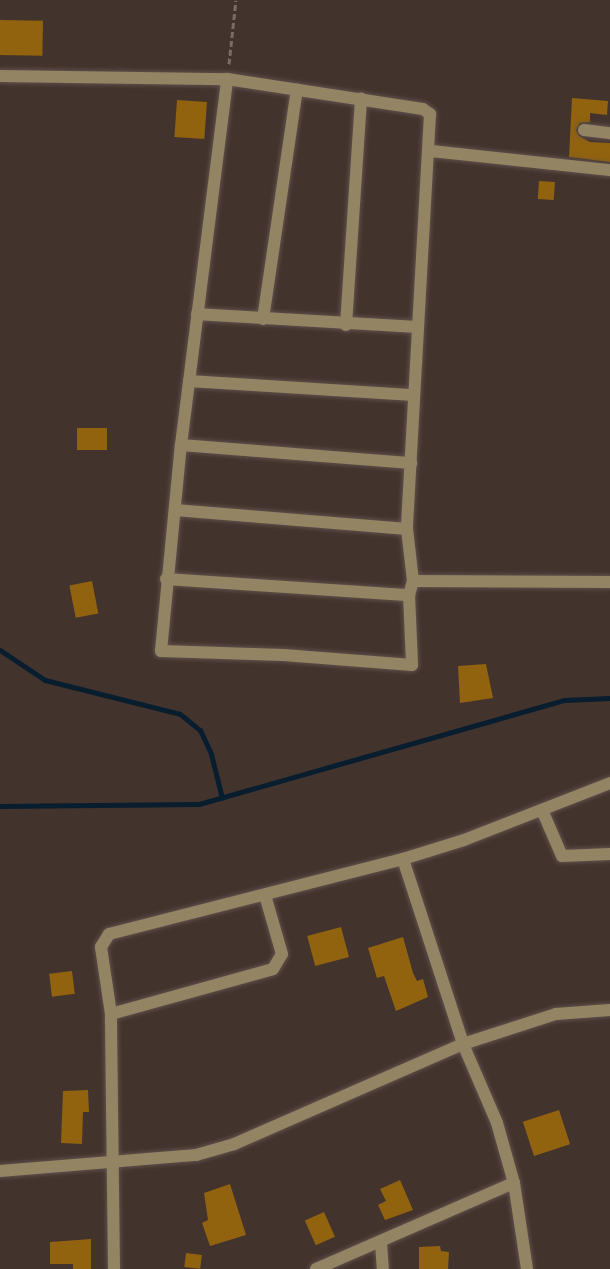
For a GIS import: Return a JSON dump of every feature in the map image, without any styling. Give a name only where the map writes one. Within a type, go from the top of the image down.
[{"type":"street","points":[[0,76],[227,79],[361,98],[423,109],[430,114],[431,151],[416,327],[407,529],[412,580],[409,595],[412,665],[283,655],[161,651],[166,579],[181,445],[227,79]]},
{"type":"street","points":[[263,319],[297,89]]},
{"type":"street","points":[[346,325],[361,98]]},
{"type":"street","points":[[584,130],[610,133]]},
{"type":"street","points":[[431,151],[610,170]]},
{"type":"street","points":[[197,314],[346,325],[416,327]]},
{"type":"street","points":[[189,381],[414,395]]},
{"type":"street","points":[[181,445],[411,463]]},
{"type":"street","points":[[175,510],[407,529]]},
{"type":"street","points":[[166,579],[409,595]]},
{"type":"street","points":[[412,580],[610,582]]},
{"type":"street","points":[[114,1269],[111,1014],[101,946],[109,934],[403,859],[542,810],[610,783]]},
{"type":"street","points":[[542,810],[562,856],[610,854]]},
{"type":"street","points":[[403,859],[463,1044],[497,1123],[514,1183],[527,1269]]},
{"type":"street","points":[[111,1014],[273,969],[282,954],[265,895]]},
{"type":"street","points":[[0,1171],[113,1164],[196,1155],[234,1144],[463,1044],[556,1014],[610,1010]]},
{"type":"street","points":[[316,1269],[381,1243],[514,1183]]},
{"type":"street","points":[[381,1243],[383,1269]]},
{"type":"path","points":[[227,79],[236,0]]},
{"type":"building","points":[[0,20],[43,21],[42,56],[0,55]]},
{"type":"building","points":[[572,98],[608,101],[607,115],[590,113],[590,122],[580,123],[576,130],[579,136],[590,142],[610,143],[610,162],[569,157]]},
{"type":"building","points":[[177,100],[207,102],[204,139],[174,137]]},
{"type":"building","points":[[539,181],[555,182],[554,200],[538,199]]},
{"type":"building","points":[[77,428],[107,428],[107,450],[77,450]]},
{"type":"building","points":[[92,581],[98,613],[76,618],[69,585]]},
{"type":"building","points":[[486,664],[493,698],[460,703],[458,666]]},
{"type":"building","points":[[341,927],[349,957],[315,966],[307,936]]},
{"type":"building","points":[[403,937],[413,973],[417,981],[423,979],[428,997],[396,1011],[384,976],[377,978],[368,948]]},
{"type":"building","points":[[72,971],[75,994],[52,997],[49,974]]},
{"type":"building","points":[[88,1090],[89,1112],[83,1112],[82,1144],[61,1143],[63,1091]]},
{"type":"building","points":[[559,1110],[570,1144],[534,1156],[523,1122]]},
{"type":"building","points":[[400,1180],[413,1210],[385,1220],[378,1205],[386,1201],[380,1189]]},
{"type":"building","points":[[230,1184],[246,1235],[210,1246],[202,1223],[208,1220],[204,1193]]},
{"type":"building","points":[[324,1212],[335,1237],[316,1245],[305,1221]]},
{"type":"building","points":[[91,1239],[91,1269],[73,1269],[73,1264],[50,1264],[50,1242]]},
{"type":"building","points":[[440,1246],[441,1251],[449,1252],[448,1269],[419,1269],[419,1247]]},
{"type":"building","points":[[186,1253],[202,1255],[200,1269],[184,1267]]},
{"type":"waterway","points":[[0,650],[45,680],[180,714],[200,730],[211,754],[222,798]]},
{"type":"waterway","points":[[0,806],[199,804],[565,700],[610,698]]}]
